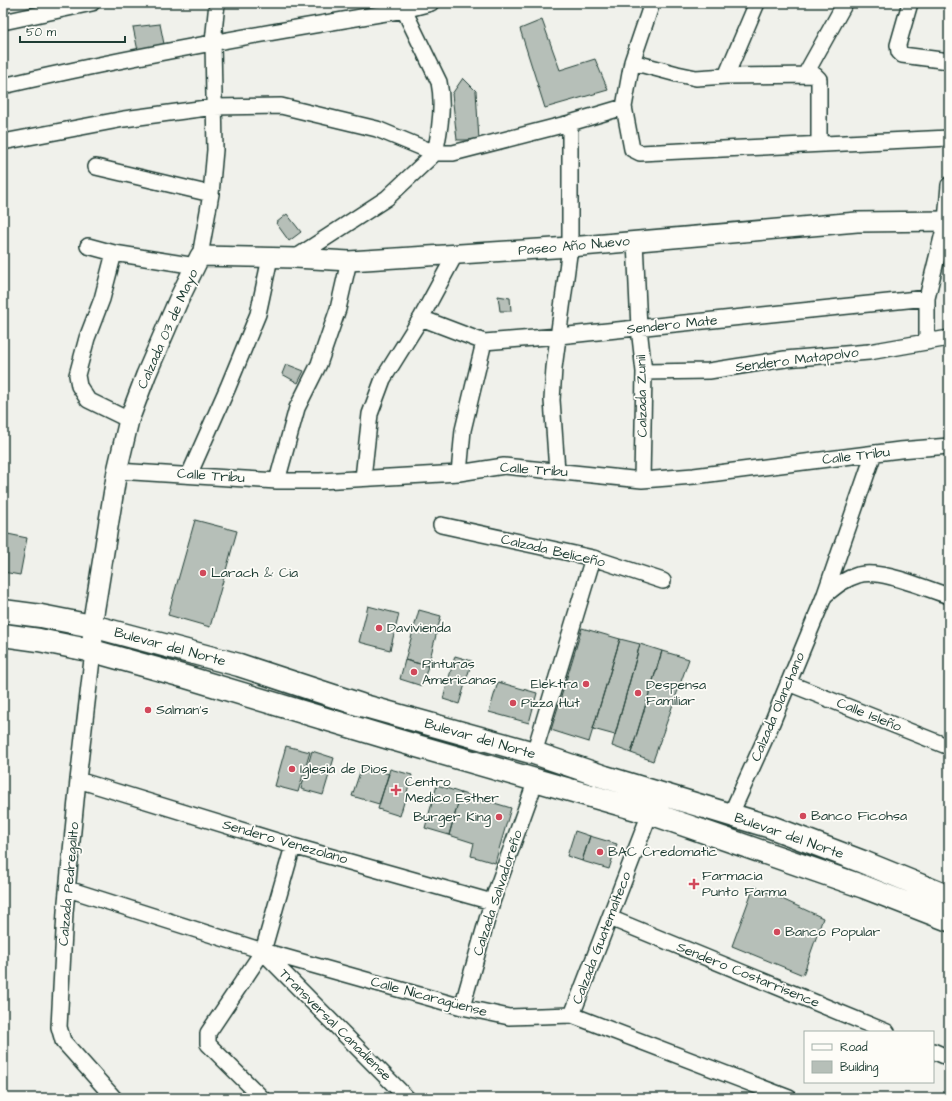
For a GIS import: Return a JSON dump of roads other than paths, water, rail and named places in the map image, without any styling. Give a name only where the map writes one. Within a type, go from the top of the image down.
[{"type":"main road","name":"Bulevar del Norte","points":[[3,611],[41,616],[92,626],[239,665],[361,705],[534,753],[653,803],[949,920]]},
{"type":"main road","name":"Bulevar del Norte","points":[[3,635],[39,640],[93,651],[536,780],[653,803],[730,816],[771,827],[949,897]]},
{"type":"street","points":[[3,22],[92,3]]},
{"type":"street","name":"Calzada 03 de Mayo","points":[[93,651],[92,626],[117,471],[129,420],[163,334],[198,261],[211,194],[215,150],[213,42],[217,3]]},
{"type":"street","points":[[3,86],[75,69],[213,42],[402,6],[430,3]]},
{"type":"street","points":[[652,3],[632,62],[624,107],[632,149],[640,153],[949,138]]},
{"type":"street","points":[[726,76],[757,3]]},
{"type":"street","points":[[805,75],[845,3]]},
{"type":"street","points":[[910,3],[898,45],[899,52],[902,55],[949,61]]},
{"type":"street","points":[[295,258],[387,198],[435,153],[440,124],[442,94],[439,82],[402,6]]},
{"type":"street","points":[[632,62],[696,78],[726,76],[815,75],[819,79],[819,144]]},
{"type":"street","points":[[3,142],[124,119],[214,107],[281,106],[377,129],[435,153],[453,153],[570,123],[624,107]]},
{"type":"street","points":[[557,471],[552,400],[554,368],[570,247],[570,123]]},
{"type":"street","points":[[96,167],[211,194]]},
{"type":"street","points":[[927,342],[927,298],[948,221],[949,185]]},
{"type":"street","name":"Paseo Año Nuevo","points":[[88,246],[114,253],[198,261],[295,258],[349,261],[570,247],[857,222],[948,221]]},
{"type":"street","name":"Calzada Zunil","points":[[635,241],[639,328],[644,372],[642,480]]},
{"type":"street","points":[[114,253],[102,299],[87,338],[78,375],[79,386],[88,400],[129,420]]},
{"type":"street","points":[[363,478],[370,414],[383,379],[421,318],[455,254]]},
{"type":"street","points":[[189,475],[258,314],[270,258]]},
{"type":"street","points":[[277,481],[297,408],[319,364],[338,309],[349,261]]},
{"type":"street","name":"Sendero Mate","points":[[421,318],[484,342],[559,336],[927,298]]},
{"type":"street","name":"Sendero Matapolvo","points":[[644,372],[709,371],[785,359],[869,352],[949,338]]},
{"type":"street","points":[[459,473],[463,430],[484,342]]},
{"type":"street","name":"Calle Tribu","points":[[117,471],[277,481],[320,481],[459,473],[504,466],[642,480],[694,476],[874,453],[949,446]]},
{"type":"street","name":"Calzada Olanchano","points":[[730,816],[769,730],[824,597],[874,453]]},
{"type":"street","name":"Calzada Beliceño","points":[[441,525],[593,558],[663,581]]},
{"type":"street","points":[[534,753],[593,558]]},
{"type":"street","points":[[824,597],[840,583],[859,574],[882,574],[949,596]]},
{"type":"street","name":"Calzada Pedregalito","points":[[93,651],[65,912],[59,1027],[63,1041],[114,1098]]},
{"type":"street","name":"Calle Isleño","points":[[788,683],[949,747]]},
{"type":"street","name":"Sendero Venezolano","points":[[78,780],[293,846],[492,902]]},
{"type":"street","name":"Calzada Salvadoreño","points":[[462,1007],[492,902],[536,780]]},
{"type":"street","name":"Calzada Guatemalteco","points":[[572,1015],[653,803]]},
{"type":"street","points":[[262,1098],[208,1044],[208,1033],[263,951],[293,846]]},
{"type":"street","name":"Calle Nicaragüense","points":[[68,889],[263,951],[462,1007],[509,1017],[572,1015],[787,1098]]},
{"type":"street","name":"Sendero Costarrisence","points":[[610,918],[885,1031]]},
{"type":"street","name":"Transversal Canadiense","points":[[263,951],[407,1098]]},
{"type":"street","points":[[934,1051],[949,1058]]},
{"type":"place","name":"Larach & Cia","points":[[203,573]]},
{"type":"place","name":"Davivienda","points":[[379,628]]},
{"type":"place","name":"Pinturas Americanas","points":[[414,672]]},
{"type":"place","name":"Elektra","points":[[586,684]]},
{"type":"place","name":"Despensa Familiar","points":[[638,693]]},
{"type":"place","name":"Pizza Hut","points":[[513,703]]},
{"type":"place","name":"Salman's","points":[[148,710]]},
{"type":"place","name":"Iglesia de Dios","points":[[292,769]]},
{"type":"place","name":"Centro Medico Esther","points":[[396,790]]},
{"type":"place","name":"Banco Ficohsa","points":[[803,816]]},
{"type":"place","name":"Burger King","points":[[499,817]]},
{"type":"place","name":"BAC Credomatic","points":[[600,852]]},
{"type":"place","name":"Farmacia Punto Farma","points":[[694,884]]},
{"type":"place","name":"Banco Popular","points":[[777,932]]}]
